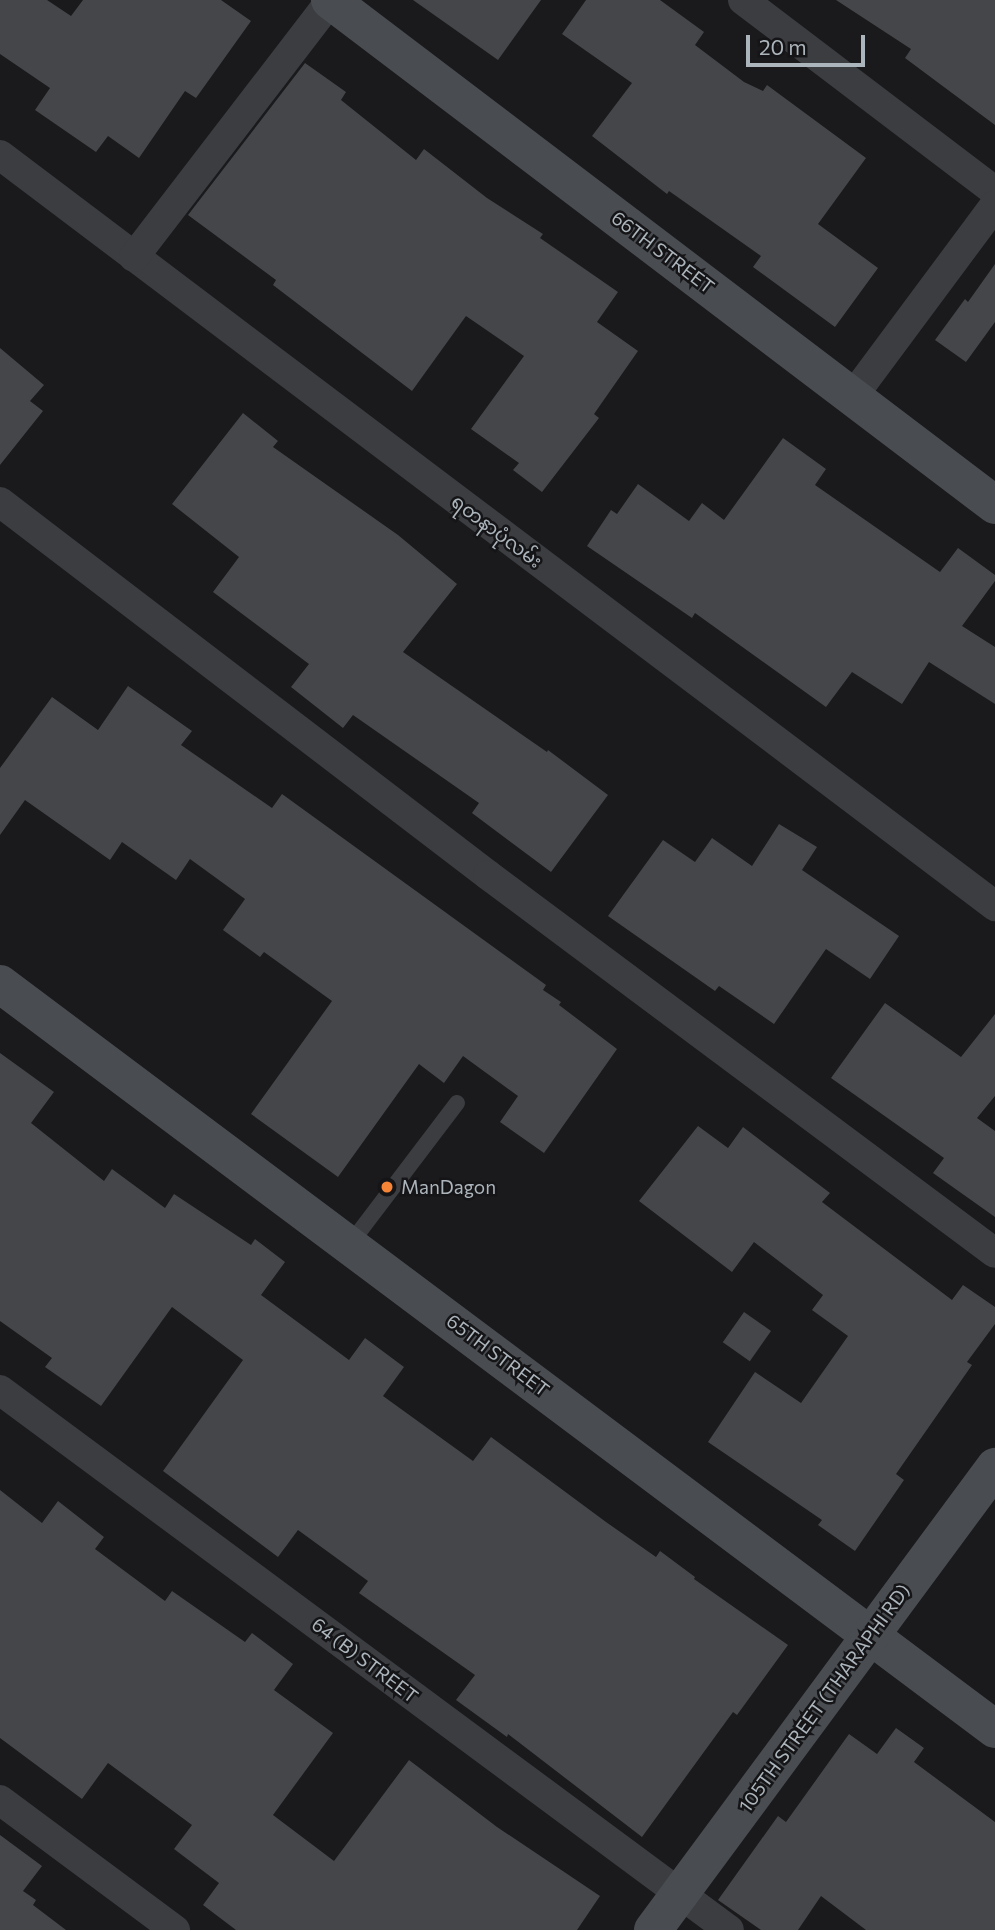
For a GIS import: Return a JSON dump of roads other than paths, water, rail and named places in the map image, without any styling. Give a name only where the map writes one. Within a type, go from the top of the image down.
[{"type":"street","points":[[134,257],[331,0]]},
{"type":"street","name":"66TH STREET","points":[[331,0],[995,505]]},
{"type":"street","points":[[743,0],[995,191]]},
{"type":"street","name":"ရတနာပုံလမ်း","points":[[0,155],[995,906]]},
{"type":"street","points":[[853,396],[995,205]]},
{"type":"street","points":[[0,502],[488,874],[995,1253]]},
{"type":"street","name":"65TH STREET","points":[[0,984],[995,1729]]},
{"type":"street","name":"64 (B) STREET","points":[[0,1390],[729,1930]]},
{"type":"street","name":"105TH STREET (THARAPHI RD)","points":[[653,1930],[995,1467]]},
{"type":"street","points":[[0,1800],[175,1930]]},
{"type":"lane","points":[[349,1244],[457,1103]]},
{"type":"place","name":"ManDagon","points":[[387,1187]]}]
